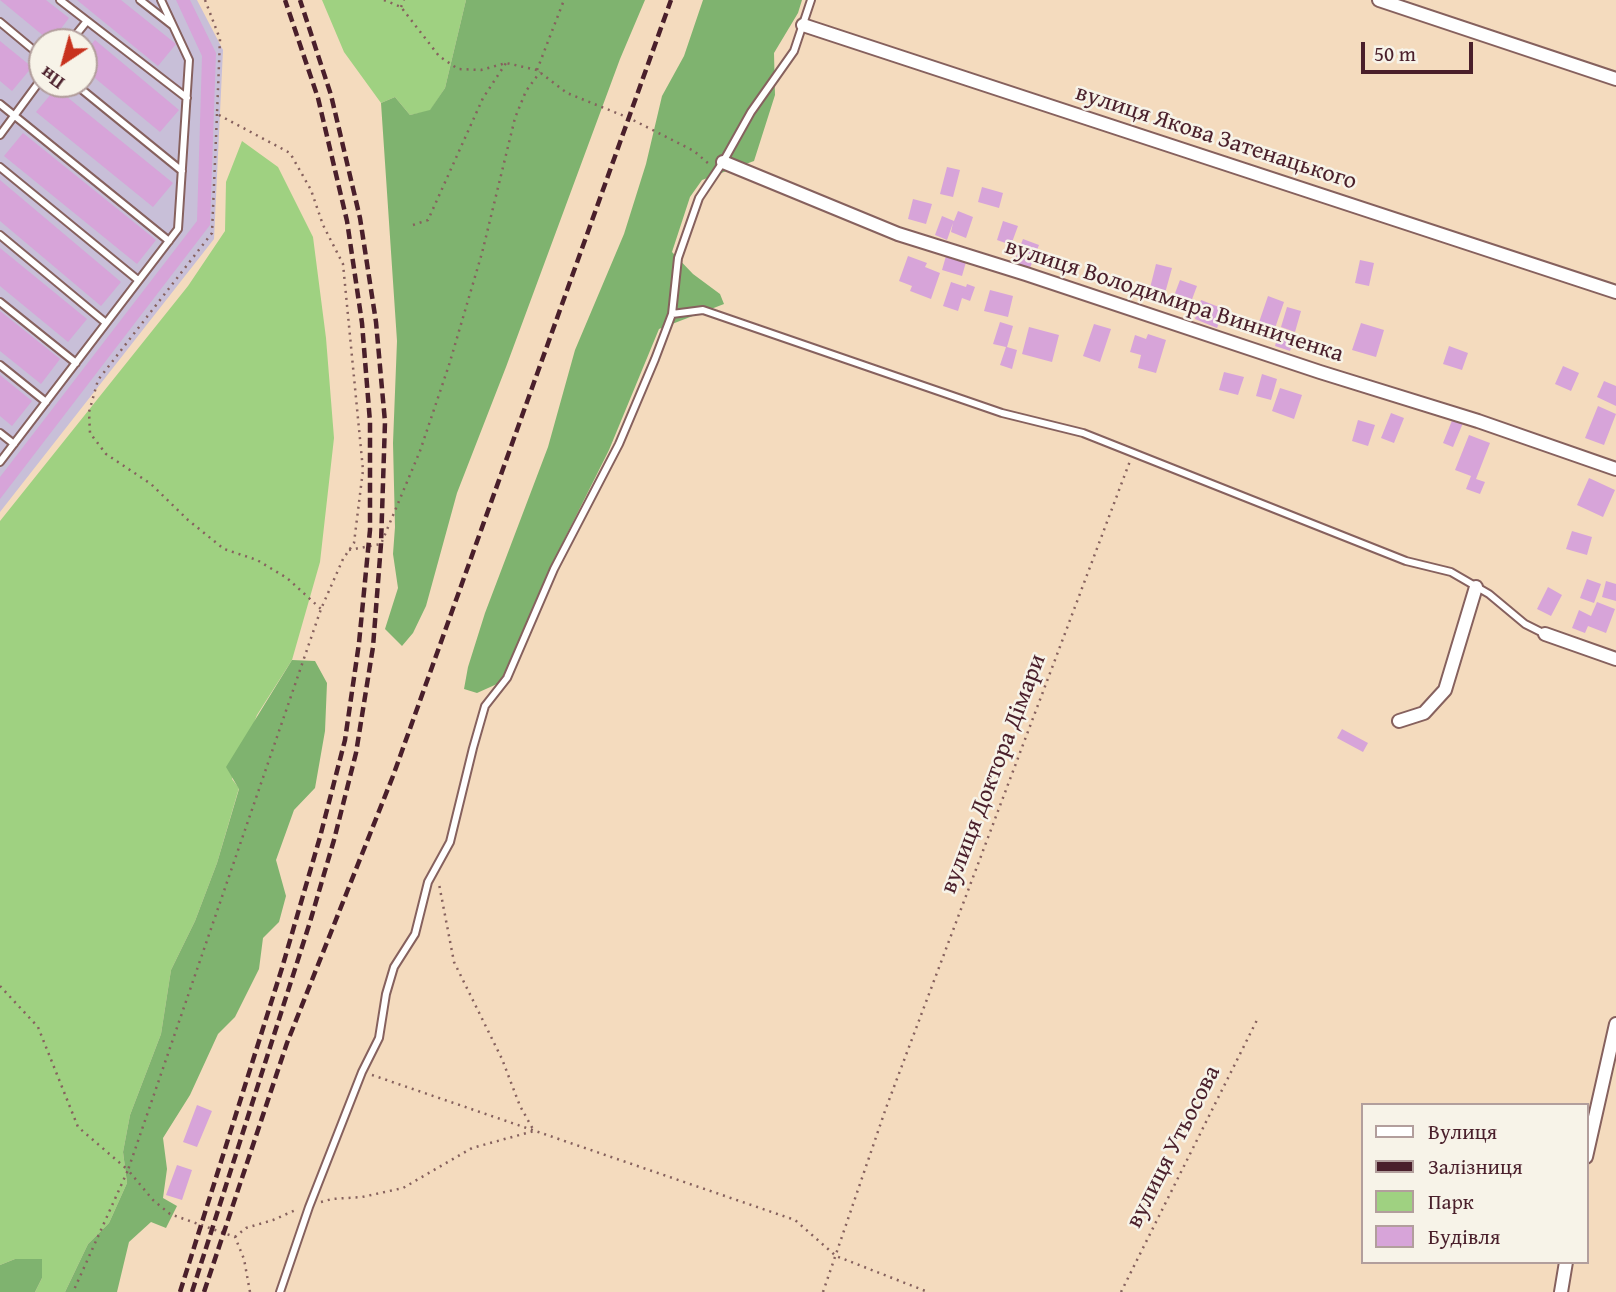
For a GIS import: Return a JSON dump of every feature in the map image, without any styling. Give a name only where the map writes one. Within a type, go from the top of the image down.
[{"type":"street","points":[[1379,0],[1616,79]]},
{"type":"street","name":"вулиця Якова Затенацького","points":[[803,25],[1616,292]]},
{"type":"street","name":"вулиця Володимира Винниченка","points":[[720,166],[898,234],[1478,421],[1616,469]]},
{"type":"street","points":[[1399,721],[1424,713],[1445,690],[1476,586]]},
{"type":"street","points":[[1545,634],[1616,659]]},
{"type":"street","points":[[1588,1148],[1616,1024]]},
{"type":"street","points":[[1561,1292],[1566,1264]]},
{"type":"lane","points":[[60,0],[187,98]]},
{"type":"lane","points":[[140,0],[173,27]]},
{"type":"lane","points":[[0,462],[178,229],[189,60],[160,0]]},
{"type":"lane","points":[[280,1292],[309,1207],[362,1072],[379,1038],[386,994],[394,967],[415,934],[428,882],[450,842],[472,748],[485,706],[507,678],[554,569],[619,443],[672,314],[678,258],[699,198],[751,113],[794,51],[811,0]]},
{"type":"lane","points":[[81,28],[87,21]]},
{"type":"lane","points":[[0,22],[28,45]]},
{"type":"lane","points":[[0,135],[28,98]]},
{"type":"lane","points":[[92,98],[182,171]]},
{"type":"lane","points":[[0,104],[169,241]]},
{"type":"lane","points":[[0,167],[138,281]]},
{"type":"lane","points":[[0,235],[106,323]]},
{"type":"lane","points":[[0,302],[76,363]]},
{"type":"lane","points":[[672,314],[703,310],[976,404],[1083,433],[1406,561],[1451,572],[1489,594],[1525,624],[1545,634]]},
{"type":"lane","points":[[0,365],[46,402]]},
{"type":"lane","points":[[0,433],[14,444]]},
{"type":"path","points":[[205,0],[220,39],[212,233],[99,380],[89,412],[90,433],[106,454],[151,484],[223,549],[257,560],[287,578],[321,609]]},
{"type":"path","points":[[384,0],[401,7],[439,56],[458,69],[481,70],[506,63],[538,71],[567,93],[629,118],[720,166]]},
{"type":"path","points":[[401,7],[404,0]]},
{"type":"path","points":[[349,551],[381,544],[420,451],[482,253],[515,118],[538,71],[564,0]]},
{"type":"path","points":[[413,225],[428,220],[483,98],[506,63]]},
{"type":"path","points":[[73,1292],[128,1170],[321,609],[354,543],[363,470],[343,264],[323,226],[311,190],[290,153],[217,114]]},
{"type":"path","name":"вулиця Доктора Дімари","points":[[823,1292],[887,1108],[1133,452]]},
{"type":"path","points":[[438,863],[446,930],[454,962],[534,1131]]},
{"type":"path","points":[[0,986],[38,1027],[78,1127],[128,1170],[145,1192],[170,1214],[235,1237],[244,1259],[250,1292]]},
{"type":"path","name":"вулиця Утьосова","points":[[1121,1292],[1258,1018]]},
{"type":"path","points":[[362,1072],[795,1220],[836,1256],[928,1292]]},
{"type":"path","points":[[235,1237],[246,1228],[332,1199],[362,1197],[402,1188],[472,1148],[534,1131]]},
{"type":"shaded area","points":[[0,0],[197,0],[223,50],[214,239],[0,512]]},
{"type":"green space","points":[[322,0],[466,0],[445,88],[430,111],[410,115],[395,97],[381,103],[344,52]]},
{"type":"green space","points":[[466,0],[645,0],[620,59],[457,493],[426,606],[413,633],[402,646],[385,629],[398,588],[393,554],[397,341],[381,103],[395,97],[410,115],[430,110],[445,88]]},
{"type":"green space","points":[[703,0],[802,0],[798,13],[774,53],[775,95],[754,161],[702,180],[690,197],[672,252],[693,274],[720,294],[724,304],[659,329],[609,450],[558,552],[504,676],[497,684],[477,693],[464,689],[485,613],[548,447],[575,350],[624,234],[646,164],[662,96],[684,56]]},
{"type":"green space","points":[[242,141],[278,167],[313,237],[326,338],[334,438],[320,562],[292,660],[257,715],[232,779],[239,788],[217,863],[195,921],[171,970],[161,1034],[130,1115],[123,1152],[127,1183],[109,1223],[88,1244],[65,1292],[35,1292],[42,1278],[15,1259],[0,1265],[0,521],[188,286],[225,231],[226,182]]},
{"type":"green space","points":[[292,660],[315,661],[327,683],[325,731],[315,788],[294,810],[276,860],[286,896],[279,922],[263,938],[259,969],[235,1017],[218,1034],[190,1095],[163,1138],[167,1169],[163,1198],[177,1206],[166,1228],[151,1222],[129,1242],[117,1292],[65,1292],[88,1244],[109,1223],[127,1183],[123,1152],[130,1115],[161,1034],[171,970],[195,921],[217,863],[239,789],[226,767]]},
{"type":"green space","points":[[15,1259],[42,1259],[42,1278],[35,1292],[0,1292],[0,1265]]},
{"type":"building","points":[[0,0],[46,0],[69,18],[62,28],[34,28]]},
{"type":"building","points":[[77,0],[121,0],[176,44],[158,66]]},
{"type":"building","points":[[176,0],[190,0],[216,53],[210,225],[0,499],[0,477],[197,221],[202,56]]},
{"type":"building","points":[[0,41],[28,64],[28,72],[12,91],[0,81]]},
{"type":"building","points":[[98,42],[179,110],[160,132],[98,81]]},
{"type":"building","points":[[48,98],[68,98],[173,183],[153,207],[36,112]]},
{"type":"building","points":[[23,133],[156,240],[137,264],[4,156]]},
{"type":"building","points":[[947,167],[960,170],[953,197],[940,194]]},
{"type":"building","points":[[0,180],[121,282],[101,306],[0,221]]},
{"type":"building","points":[[982,187],[1003,193],[999,208],[978,202]]},
{"type":"building","points":[[913,199],[932,204],[926,224],[908,219]]},
{"type":"building","points":[[958,211],[973,217],[966,238],[951,232],[953,223],[947,240],[935,235],[942,216],[954,221]]},
{"type":"building","points":[[1003,221],[1018,226],[1011,245],[997,240]]},
{"type":"building","points":[[1023,239],[1039,245],[1030,268],[1014,262]]},
{"type":"building","points":[[0,248],[87,319],[68,342],[0,286]]},
{"type":"building","points":[[908,256],[927,263],[925,267],[940,273],[931,299],[910,291],[912,286],[899,281]]},
{"type":"building","points":[[946,256],[966,262],[962,276],[942,270]]},
{"type":"building","points":[[1360,260],[1374,263],[1369,286],[1355,283]]},
{"type":"building","points":[[1156,264],[1172,268],[1162,304],[1147,300]]},
{"type":"building","points":[[1180,280],[1197,286],[1188,310],[1171,304]]},
{"type":"building","points":[[951,282],[975,287],[970,301],[962,298],[958,311],[943,306]]},
{"type":"building","points":[[990,290],[1013,296],[1008,317],[984,311]]},
{"type":"building","points":[[1268,296],[1284,302],[1272,337],[1256,331]]},
{"type":"building","points":[[1201,300],[1224,309],[1217,328],[1195,319]]},
{"type":"building","points":[[1287,307],[1301,311],[1295,332],[1281,327]]},
{"type":"building","points":[[0,311],[60,359],[41,384],[0,351]]},
{"type":"building","points":[[1000,322],[1013,326],[1007,347],[1017,350],[1012,369],[1000,365],[1006,347],[993,344]]},
{"type":"building","points":[[1361,323],[1384,330],[1376,357],[1352,350]]},
{"type":"building","points":[[1094,324],[1111,329],[1100,362],[1083,356]]},
{"type":"building","points":[[1029,327],[1059,335],[1052,362],[1022,354]]},
{"type":"building","points":[[1280,329],[1296,334],[1290,351],[1275,346]]},
{"type":"building","points":[[1148,334],[1166,340],[1156,373],[1138,368],[1141,355],[1130,352],[1135,335],[1146,339]]},
{"type":"building","points":[[1449,346],[1468,353],[1462,370],[1443,364]]},
{"type":"building","points":[[1563,366],[1579,373],[1571,391],[1555,384]]},
{"type":"building","points":[[1224,372],[1244,377],[1238,395],[1219,390]]},
{"type":"building","points":[[1262,374],[1277,379],[1271,400],[1256,396]]},
{"type":"building","points":[[0,375],[32,401],[12,426],[0,416]]},
{"type":"building","points":[[1604,381],[1616,386],[1616,406],[1597,397]]},
{"type":"building","points":[[1280,388],[1302,395],[1294,419],[1272,411]]},
{"type":"building","points":[[1598,406],[1616,414],[1604,445],[1585,438]]},
{"type":"building","points":[[1391,413],[1404,418],[1394,443],[1381,438]]},
{"type":"building","points":[[1453,418],[1463,423],[1453,447],[1443,443]]},
{"type":"building","points":[[1358,420],[1375,425],[1368,446],[1352,441]]},
{"type":"building","points":[[1469,435],[1490,443],[1476,479],[1485,482],[1480,494],[1466,489],[1471,476],[1455,470]]},
{"type":"building","points":[[1589,478],[1615,490],[1603,517],[1577,505]]},
{"type":"building","points":[[1572,531],[1592,537],[1587,555],[1566,549]]},
{"type":"building","points":[[1587,579],[1601,584],[1594,603],[1580,598]]},
{"type":"building","points":[[1606,581],[1616,584],[1616,601],[1602,597]]},
{"type":"building","points":[[1548,587],[1562,595],[1551,616],[1537,609]]},
{"type":"building","points":[[1597,602],[1615,609],[1606,633],[1588,626],[1585,633],[1572,628],[1579,610],[1591,616]]},
{"type":"building","points":[[1342,729],[1368,743],[1363,752],[1337,738]]},
{"type":"building","points":[[197,1105],[212,1111],[197,1147],[183,1142]]},
{"type":"building","points":[[177,1165],[192,1170],[182,1200],[166,1195]]},
{"type":"railway","points":[[180,1292],[282,968],[345,740],[359,643],[370,530],[370,422],[362,323],[347,221],[318,98],[285,0]]},
{"type":"railway","points":[[192,1292],[334,840],[356,753],[373,647],[381,544],[385,422],[376,322],[360,218],[331,95],[300,0]]},
{"type":"railway","points":[[204,1292],[287,1043],[393,776],[671,0]]}]
